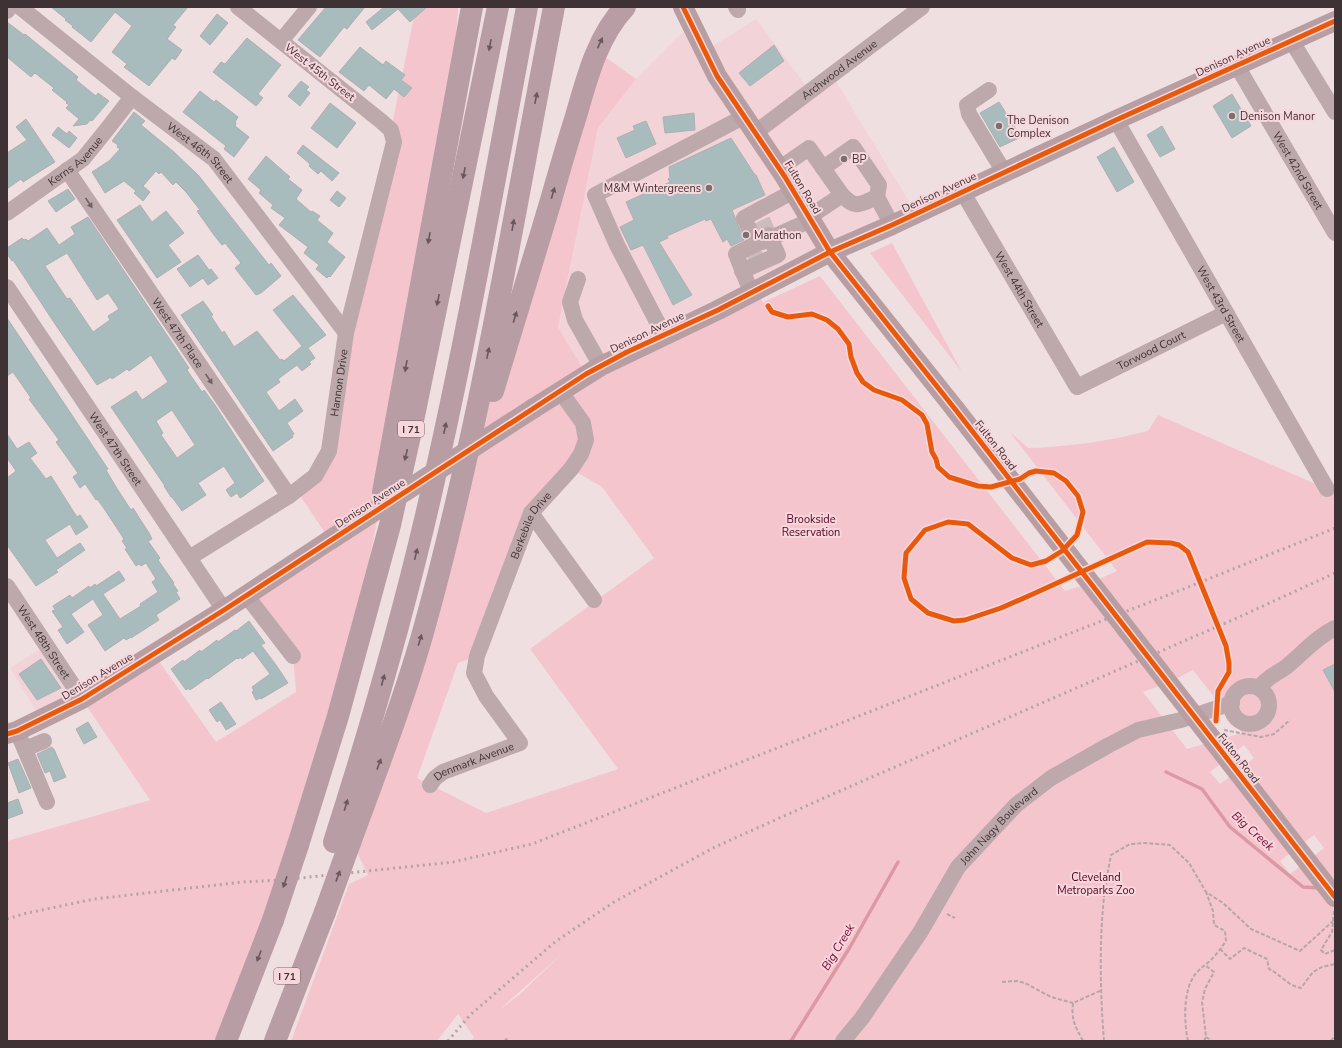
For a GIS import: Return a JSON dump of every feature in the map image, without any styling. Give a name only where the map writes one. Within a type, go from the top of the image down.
[{"type":"highway","points":[[433,213],[453,66],[458,7]]},
{"type":"highway","points":[[338,716],[397,416],[433,213],[472,7]]},
{"type":"highway","name":"I 71","points":[[226,1041],[273,920],[298,845],[338,716],[390,525],[409,440],[498,7]]},
{"type":"highway","points":[[343,841],[377,702],[407,592],[433,486],[475,284],[527,7]]},
{"type":"highway","points":[[275,1041],[343,841],[390,733],[421,636],[456,501],[503,278],[554,7]]},
{"type":"highway","points":[[456,501],[476,447],[586,80],[604,36],[625,7]]},
{"type":"highway","name":"I 71","points":[[263,1041],[318,912]]},
{"type":"main road","name":"Fulton Road","points":[[683,7],[717,76],[780,168],[830,252],[956,410],[1334,903]]},
{"type":"main road","name":"Denison Avenue","points":[[12,733],[82,698],[224,610],[560,391],[601,366],[830,252],[892,225],[1116,120],[1335,20]]},
{"type":"street","points":[[7,11],[10,7]]},
{"type":"street","name":"West 46th Street","points":[[20,7],[132,97],[214,159],[346,333]]},
{"type":"street","name":"West 45th Street","points":[[238,7],[381,121],[391,130],[394,142]]},
{"type":"street","points":[[281,41],[309,7]]},
{"type":"street","name":"Archwood Avenue","points":[[756,132],[922,7]]},
{"type":"street","points":[[1291,40],[1335,112]]},
{"type":"street","name":"West 42nd Street","points":[[1237,66],[1335,233]]},
{"type":"street","points":[[989,90],[966,105],[969,114],[1004,172]]},
{"type":"street","name":"Kerns Avenue","points":[[7,213],[82,159],[132,97]]},
{"type":"street","points":[[664,335],[617,245],[595,195],[745,116]]},
{"type":"street","name":"West 43rd Street","points":[[1116,120],[1327,489]]},
{"type":"street","name":"Hannon Drive","points":[[190,558],[289,496],[315,476],[329,451],[346,333],[394,142]]},
{"type":"street","points":[[823,168],[853,147],[879,184],[877,197],[892,225]]},
{"type":"street","points":[[780,168],[808,148],[842,195],[850,203],[856,204],[877,197]]},
{"type":"street","name":"West 47th Place","points":[[67,170],[289,496]]},
{"type":"street","points":[[788,273],[769,245],[744,218],[760,215],[794,191]]},
{"type":"street","name":"West 44th Street","points":[[962,192],[1077,387]]},
{"type":"street","points":[[743,264],[842,195]]},
{"type":"street","points":[[751,292],[743,264],[736,254],[769,245]]},
{"type":"street","points":[[578,279],[570,302],[575,320],[601,366]]},
{"type":"street","name":"West 47th Street","points":[[7,287],[224,610]]},
{"type":"street","name":"Torwood Court","points":[[1077,387],[1226,313]]},
{"type":"street","name":"Berkebile Drive","points":[[520,743],[486,696],[474,673],[477,656],[531,514],[571,469],[581,454],[586,440],[583,423],[560,391]]},
{"type":"street","points":[[531,514],[594,600]]},
{"type":"street","name":"West 48th Street","points":[[7,586],[82,698]]},
{"type":"street","points":[[246,595],[293,656]]},
{"type":"street","points":[[1259,688],[1270,676],[1284,668],[1316,640],[1335,628]]},
{"type":"street","points":[[1249,686],[1259,688],[1264,692],[1269,703],[1266,715],[1262,720],[1256,723],[1244,723],[1234,715],[1232,703],[1233,698],[1239,690],[1249,686]]},
{"type":"street","name":"John Nagy Boulevard","points":[[843,1041],[862,1018],[921,931],[958,867],[1016,805],[1051,778],[1138,730],[1182,720],[1232,703]]},
{"type":"street","points":[[12,733],[25,749],[47,802]]},
{"type":"street","points":[[25,749],[44,741]]},
{"type":"street","name":"Denmark Avenue","points":[[430,785],[435,778],[443,772],[520,743]]},
{"type":"path","points":[[1222,729],[1262,737],[1274,734],[1290,720]]},
{"type":"path","points":[[1104,1041],[1101,949],[1105,888],[1111,855],[1130,844],[1145,843],[1170,845],[1189,863],[1206,892],[1213,911],[1214,925],[1225,931],[1226,941],[1211,960],[1194,976],[1186,994],[1188,1041]]},
{"type":"path","points":[[1206,892],[1223,903],[1251,929],[1300,951],[1333,921]]},
{"type":"path","points":[[1334,903],[1332,932],[1321,950],[1324,954],[1335,950]]},
{"type":"path","points":[[1220,949],[1230,959],[1244,948],[1267,959],[1269,969],[1280,974],[1294,987],[1301,988],[1313,972],[1322,967],[1335,964]]},
{"type":"path","points":[[1204,1041],[1206,1038],[1202,1002],[1205,989],[1214,972],[1205,965]]},
{"type":"path","points":[[1002,982],[1017,981],[1025,983],[1050,997],[1073,1003],[1102,990]]},
{"type":"path","points":[[1073,1003],[1072,1014],[1074,1024],[1083,1041]]},
{"type":"path","points":[[1332,1041],[1335,1035]]},
{"type":"path","points":[[1206,1038],[1212,1041]]},
{"type":"path","points":[[505,1041],[506,1039],[509,1041]]},
{"type":"shaded area","points":[[756,19],[810,91],[832,75],[916,213],[586,374],[558,327],[598,128],[636,79],[691,24],[705,51]]},
{"type":"shaded area","points":[[47,645],[82,699],[41,719],[10,668]]},
{"type":"green space","points":[[416,7],[458,7],[458,12],[453,66],[397,416],[354,641],[225,1041],[7,1041],[7,841],[150,800],[82,699],[154,654],[216,742],[296,692],[293,656],[246,595],[330,540],[296,490],[315,476],[391,130]]},
{"type":"green space","points":[[597,51],[636,79],[598,128],[558,327],[586,374],[755,290],[765,305],[764,302],[820,276],[1065,591],[1090,583],[1117,571],[1009,431],[1028,448],[1073,445],[1103,441],[1148,431],[1158,415],[1327,489],[1335,484],[1335,1041],[471,1041],[474,1037],[458,1014],[437,1041],[291,1041],[349,884],[368,875],[351,840]],"holes":[[[571,469],[602,487],[654,558],[530,649],[618,769],[486,813],[417,778],[458,663],[477,656],[531,513]],[[1193,670],[1242,733],[1187,749],[1143,692],[1168,683]],[[1244,745],[1254,758],[1220,784],[1210,772]],[[1314,835],[1324,848],[1290,874],[1280,861]],[[563,953],[519,995],[499,1010]]]},
{"type":"green space","points":[[892,243],[962,372],[870,253]]},
{"type":"building","points":[[51,7],[188,7],[173,25],[176,27],[167,39],[182,50],[175,60],[172,58],[149,86],[124,67],[127,64],[112,52],[132,26],[115,12],[91,42],[72,27],[73,26],[65,20],[66,19]]},
{"type":"building","points":[[326,7],[365,7],[347,29],[344,27],[320,57],[298,40]]},
{"type":"building","points":[[384,7],[427,7],[410,22],[398,9],[372,30],[366,22]]},
{"type":"building","points":[[217,14],[228,23],[210,45],[200,36]]},
{"type":"building","points":[[7,22],[24,35],[25,34],[78,77],[76,80],[96,96],[98,93],[109,101],[92,121],[90,120],[87,124],[73,126],[79,119],[66,108],[69,105],[52,90],[54,88],[35,73],[31,77],[7,57]]},
{"type":"building","points":[[247,38],[281,65],[258,94],[263,98],[256,106],[213,72],[221,62],[225,64]]},
{"type":"building","points":[[774,45],[784,61],[750,86],[739,73]]},
{"type":"building","points":[[360,47],[383,65],[386,61],[405,75],[401,80],[412,88],[404,97],[394,89],[386,99],[369,85],[364,91],[339,72]]},
{"type":"building","points":[[301,81],[309,87],[306,90],[310,93],[300,106],[288,96]]},
{"type":"building","points":[[200,91],[214,102],[216,100],[238,117],[235,122],[235,126],[249,137],[234,157],[224,149],[226,146],[183,112]]},
{"type":"building","name":"Denison Manor","points":[[1232,94],[1251,126],[1232,138],[1213,106]]},
{"type":"building","name":"The Denison Complex","points":[[999,102],[1021,137],[1000,147],[980,113]]},
{"type":"building","points":[[330,103],[356,123],[337,148],[311,128]]},
{"type":"building","points":[[134,112],[145,121],[141,125],[174,152],[199,176],[269,265],[271,263],[281,276],[261,293],[256,295],[235,268],[241,263],[225,243],[222,245],[214,235],[197,211],[200,210],[186,192],[176,182],[173,185],[161,172],[159,174],[156,171],[143,186],[150,192],[143,201],[134,193],[136,191],[124,181],[105,193],[92,172],[109,161],[120,149],[117,147],[118,145],[112,141]]},
{"type":"building","points":[[694,113],[695,130],[665,133],[663,117]]},
{"type":"building","points":[[26,119],[55,162],[23,182],[21,179],[7,189],[7,153],[27,140],[16,127]]},
{"type":"building","points":[[646,121],[656,144],[626,158],[617,138],[635,130],[633,126]]},
{"type":"building","points":[[1162,126],[1175,149],[1160,157],[1147,135]]},
{"type":"building","points":[[58,127],[67,134],[69,131],[77,138],[69,148],[52,135]]},
{"type":"building","name":"M&M Wintergreens","points":[[731,138],[756,175],[765,195],[732,210],[744,240],[731,246],[727,239],[723,242],[711,219],[706,221],[705,219],[667,236],[668,238],[659,242],[692,295],[673,305],[643,245],[631,250],[620,227],[634,220],[626,202],[670,182],[668,179],[670,178],[669,167]]},
{"type":"building","points":[[303,145],[339,173],[332,181],[321,171],[318,174],[309,166],[310,164],[297,153]]},
{"type":"building","points":[[1114,147],[1134,182],[1117,192],[1097,157]]},
{"type":"building","points":[[266,156],[290,177],[288,179],[302,190],[296,199],[311,212],[312,211],[320,216],[317,220],[333,233],[327,242],[345,257],[330,277],[329,276],[327,278],[316,269],[319,265],[304,253],[308,247],[279,225],[285,218],[271,208],[273,205],[259,193],[261,190],[248,179]]},
{"type":"building","points":[[68,189],[75,199],[56,212],[48,201]]},
{"type":"building","points":[[337,191],[346,198],[339,207],[330,200]]},
{"type":"building","points":[[140,205],[152,222],[166,211],[184,233],[168,245],[181,262],[157,278],[117,220]]},
{"type":"building","points":[[88,217],[189,368],[187,370],[202,392],[204,390],[215,405],[264,481],[242,497],[240,498],[237,493],[231,497],[226,490],[235,483],[224,466],[198,483],[206,495],[182,511],[111,407],[136,391],[142,400],[168,382],[151,355],[129,371],[127,369],[112,379],[111,377],[97,385],[13,260],[12,261],[7,254],[7,248],[22,238],[28,241],[47,228],[59,245],[75,234],[71,227]],"holes":[[[67,253],[97,300],[108,293],[119,309],[108,316],[110,320],[93,332],[70,298],[67,299],[45,266]],[[172,410],[195,445],[177,458],[161,435],[163,433],[156,421]]]},
{"type":"building","points":[[198,255],[209,270],[211,269],[218,278],[208,285],[203,278],[190,287],[177,269]]},
{"type":"building","points":[[293,295],[326,335],[308,348],[315,358],[309,362],[311,364],[302,371],[297,365],[278,379],[280,382],[266,392],[279,411],[295,399],[303,411],[287,423],[294,434],[292,435],[293,437],[273,451],[181,315],[203,301],[213,315],[211,316],[222,333],[224,331],[234,347],[257,331],[280,360],[282,359],[284,361],[302,346],[273,310]]},
{"type":"building","points":[[7,318],[108,469],[106,470],[131,510],[133,508],[149,533],[152,539],[148,541],[160,558],[158,560],[178,591],[176,592],[180,599],[156,615],[159,620],[131,638],[126,640],[124,638],[105,651],[88,625],[103,615],[93,599],[71,614],[84,632],[67,644],[58,630],[63,627],[52,611],[55,610],[53,606],[70,595],[72,598],[89,586],[90,588],[95,584],[96,586],[119,571],[125,580],[103,594],[120,619],[141,606],[140,604],[158,592],[152,582],[156,579],[146,563],[141,566],[139,564],[136,566],[125,549],[127,548],[122,541],[124,539],[103,507],[85,484],[80,488],[73,477],[78,473],[56,442],[59,440],[29,399],[31,398],[13,372],[7,376]]},
{"type":"building","points":[[7,434],[17,449],[29,442],[37,453],[30,458],[46,479],[51,476],[77,517],[80,515],[88,527],[76,535],[70,524],[45,540],[57,558],[80,543],[85,550],[56,570],[58,572],[36,586],[7,545],[7,478],[16,471],[7,458]]},
{"type":"building","points":[[249,621],[265,643],[261,645],[288,683],[261,699],[256,700],[252,692],[254,691],[252,687],[270,674],[253,651],[242,659],[241,657],[238,659],[237,658],[190,690],[189,688],[186,690],[171,669],[183,660],[184,662],[200,650],[201,652],[217,640],[218,642],[235,630],[236,631]]},
{"type":"building","points":[[41,659],[61,688],[37,700],[19,674]]},
{"type":"building","points":[[1335,664],[1335,692],[1323,670]]},
{"type":"building","points":[[221,702],[236,724],[226,730],[220,720],[217,722],[209,710]]},
{"type":"building","points":[[88,722],[97,737],[84,744],[76,729]]},
{"type":"building","points":[[52,747],[66,777],[54,782],[50,771],[45,773],[37,754]]},
{"type":"building","points":[[18,759],[31,788],[19,793],[8,763]]},
{"type":"building","points":[[18,799],[23,813],[7,819],[7,803]]},
{"type":"waterway","name":"Big Creek","points":[[1166,772],[1202,789],[1230,827],[1303,887],[1319,888]]},
{"type":"waterway","name":"Big Creek","points":[[791,1041],[850,947],[898,862]]},
{"type":"tunnel","points":[[762,220],[769,235]]},
{"type":"tunnel","points":[[748,259],[763,252]]},
{"type":"railway","points":[[7,919],[23,914],[94,899],[243,882],[281,880],[453,862],[532,844],[1191,586],[1335,528]]},
{"type":"railway","points":[[448,1041],[470,1015],[555,942],[614,902],[715,847],[1237,618],[1335,573]]},
{"type":"cycle path","points":[[683,7],[717,76],[785,177],[830,252],[955,409],[1335,897]]},
{"type":"cycle path","points":[[7,734],[17,731],[82,699],[224,610],[586,374],[627,352],[718,310],[830,252],[892,225],[1116,120],[1335,21]]},
{"type":"cycle path","points":[[768,306],[772,312],[788,317],[812,314],[827,320],[838,329],[849,344],[851,357],[857,373],[863,382],[874,390],[902,400],[922,415],[927,424],[932,452],[938,467],[949,477],[978,486],[991,487],[1020,479],[1029,473],[1036,471],[1054,473],[1066,481],[1078,496],[1083,512],[1077,535],[1062,551],[1046,561],[1031,565],[1012,558],[968,524],[948,522],[925,530],[906,553],[904,578],[911,599],[928,613],[954,621],[965,620],[1001,608],[1147,542],[1171,543],[1179,545],[1188,552],[1226,646],[1229,672],[1218,691],[1216,721]]},
{"type":"place","name":"Denison Manor","points":[[1232,116]]},
{"type":"place","name":"The Denison Complex","points":[[999,126]]},
{"type":"place","name":"BP","points":[[844,159]]},
{"type":"place","name":"M&M Wintergreens","points":[[709,188]]},
{"type":"place","name":"Marathon","points":[[746,235]]},
{"type":"park label","name":"Brookside Reservation","points":[[811,525]]},
{"type":"park label","name":"Cleveland Metroparks Zoo","points":[[1096,883]]}]
